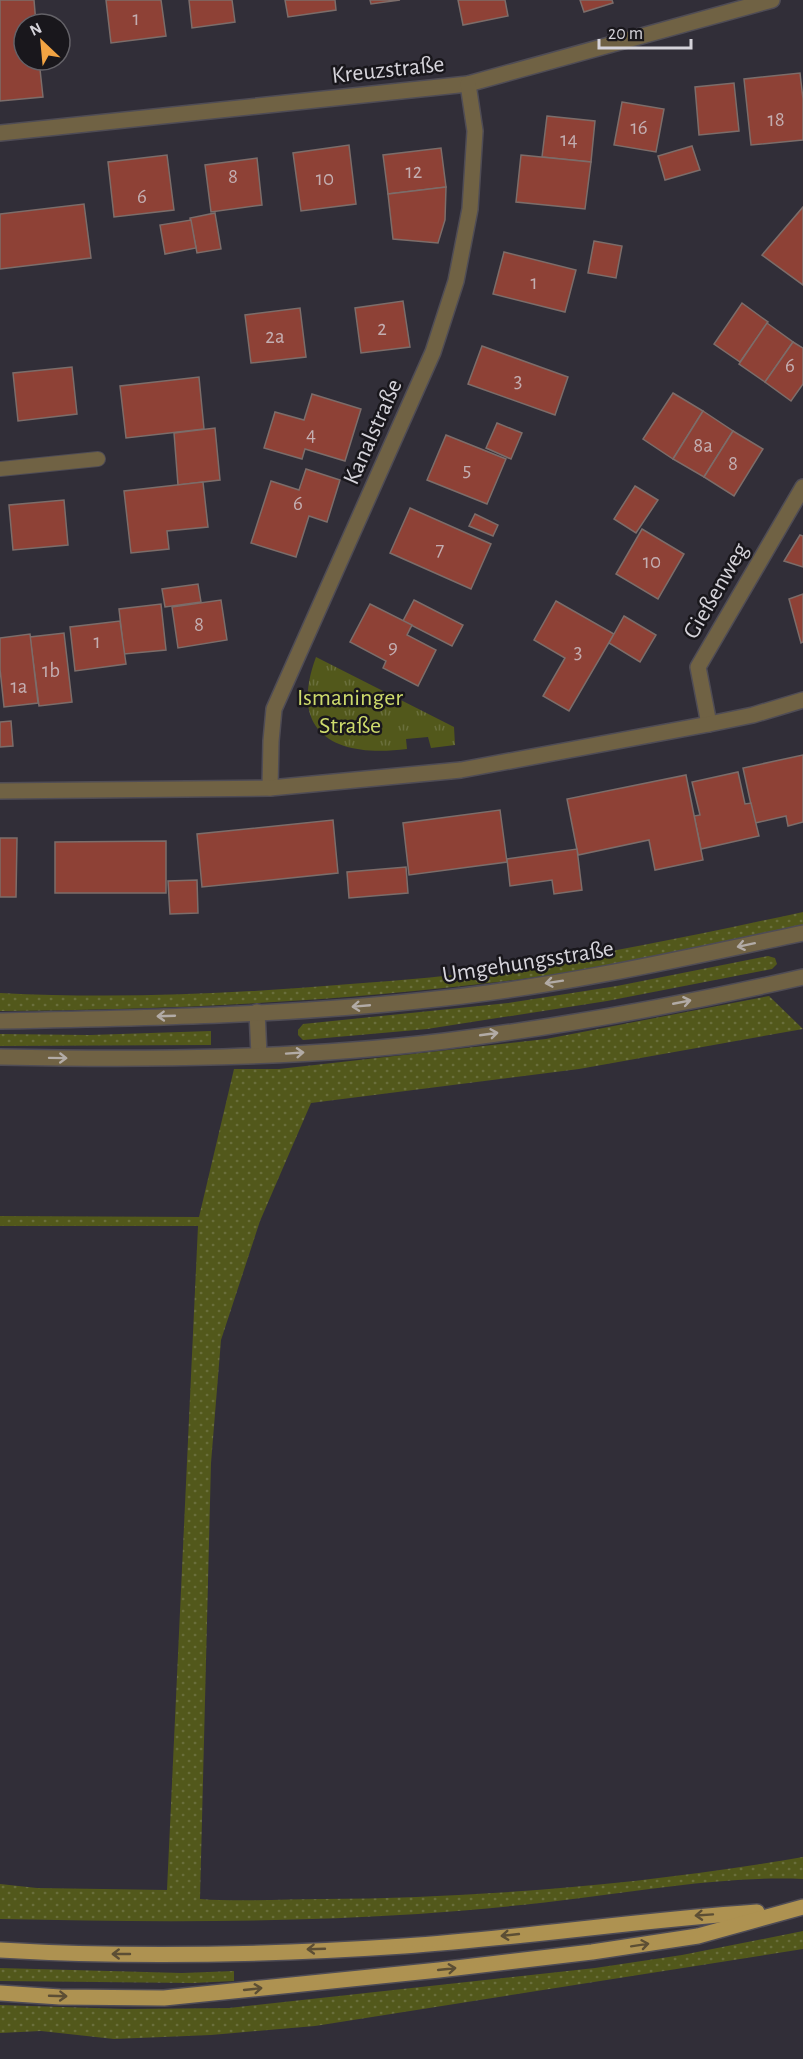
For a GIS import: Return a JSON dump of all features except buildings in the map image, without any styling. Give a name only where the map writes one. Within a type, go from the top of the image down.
[{"type":"main road","points":[[0,1993],[60,1997],[164,1998],[394,1974],[592,1952],[698,1936],[803,1906]]},
{"type":"main road","points":[[0,1950],[116,1954],[405,1946],[691,1916],[783,1910]]},
{"type":"street","name":"Kreuzstraße","points":[[0,133],[468,84],[772,0]]},
{"type":"street","name":"Kanalstraße","points":[[270,788],[274,709],[433,352],[456,281],[470,209],[475,131],[468,84]]},
{"type":"street","name":"Gießenweg","points":[[710,724],[698,667],[803,487]]},
{"type":"street","points":[[0,790],[270,788],[461,770],[710,724],[753,715],[803,700]]},
{"type":"street","name":"Umgehungsstraße","points":[[0,1020],[257,1012],[336,1008],[446,998],[657,964],[803,933]]},
{"type":"street","points":[[0,1057],[94,1059],[259,1055],[444,1041],[593,1019],[803,977]]},
{"type":"street","points":[[257,1012],[259,1055]]},
{"type":"lane","points":[[0,469],[98,459]]},
{"type":"green space","name":"Ismaninger Straße","points":[[316,657],[454,727],[455,745],[431,748],[428,737],[406,739],[407,749],[382,751],[340,744],[325,736],[314,723],[308,706],[309,684]]},
{"type":"green space","points":[[803,912],[803,925],[628,962],[522,979],[327,999],[131,1009],[0,1011],[0,993],[88,996],[219,993],[393,981],[479,972],[628,948]]},
{"type":"green space","points":[[768,956],[775,958],[777,964],[772,969],[607,1001],[427,1029],[303,1040],[298,1035],[298,1030],[303,1024],[508,1003],[617,986]]},
{"type":"green space","points":[[769,996],[803,1029],[579,1069],[311,1103],[260,1221],[221,1340],[211,1463],[200,1899],[383,1898],[564,1888],[684,1875],[803,1857],[803,1879],[719,1881],[561,1901],[366,1917],[209,1921],[0,1919],[0,1884],[37,1888],[167,1890],[198,1226],[0,1226],[0,1216],[199,1217],[234,1069],[279,1069],[546,1039]]},
{"type":"green space","points":[[211,1031],[211,1045],[0,1046],[0,1034],[90,1035]]},
{"type":"green space","points":[[803,1931],[803,1949],[315,2026],[211,2035],[114,2039],[41,2031],[0,2033],[0,2005],[126,2009],[229,2008],[595,1968],[682,1955]]},
{"type":"green space","points":[[0,1968],[182,1973],[234,1971],[234,1981],[193,1983],[0,1981]]}]
